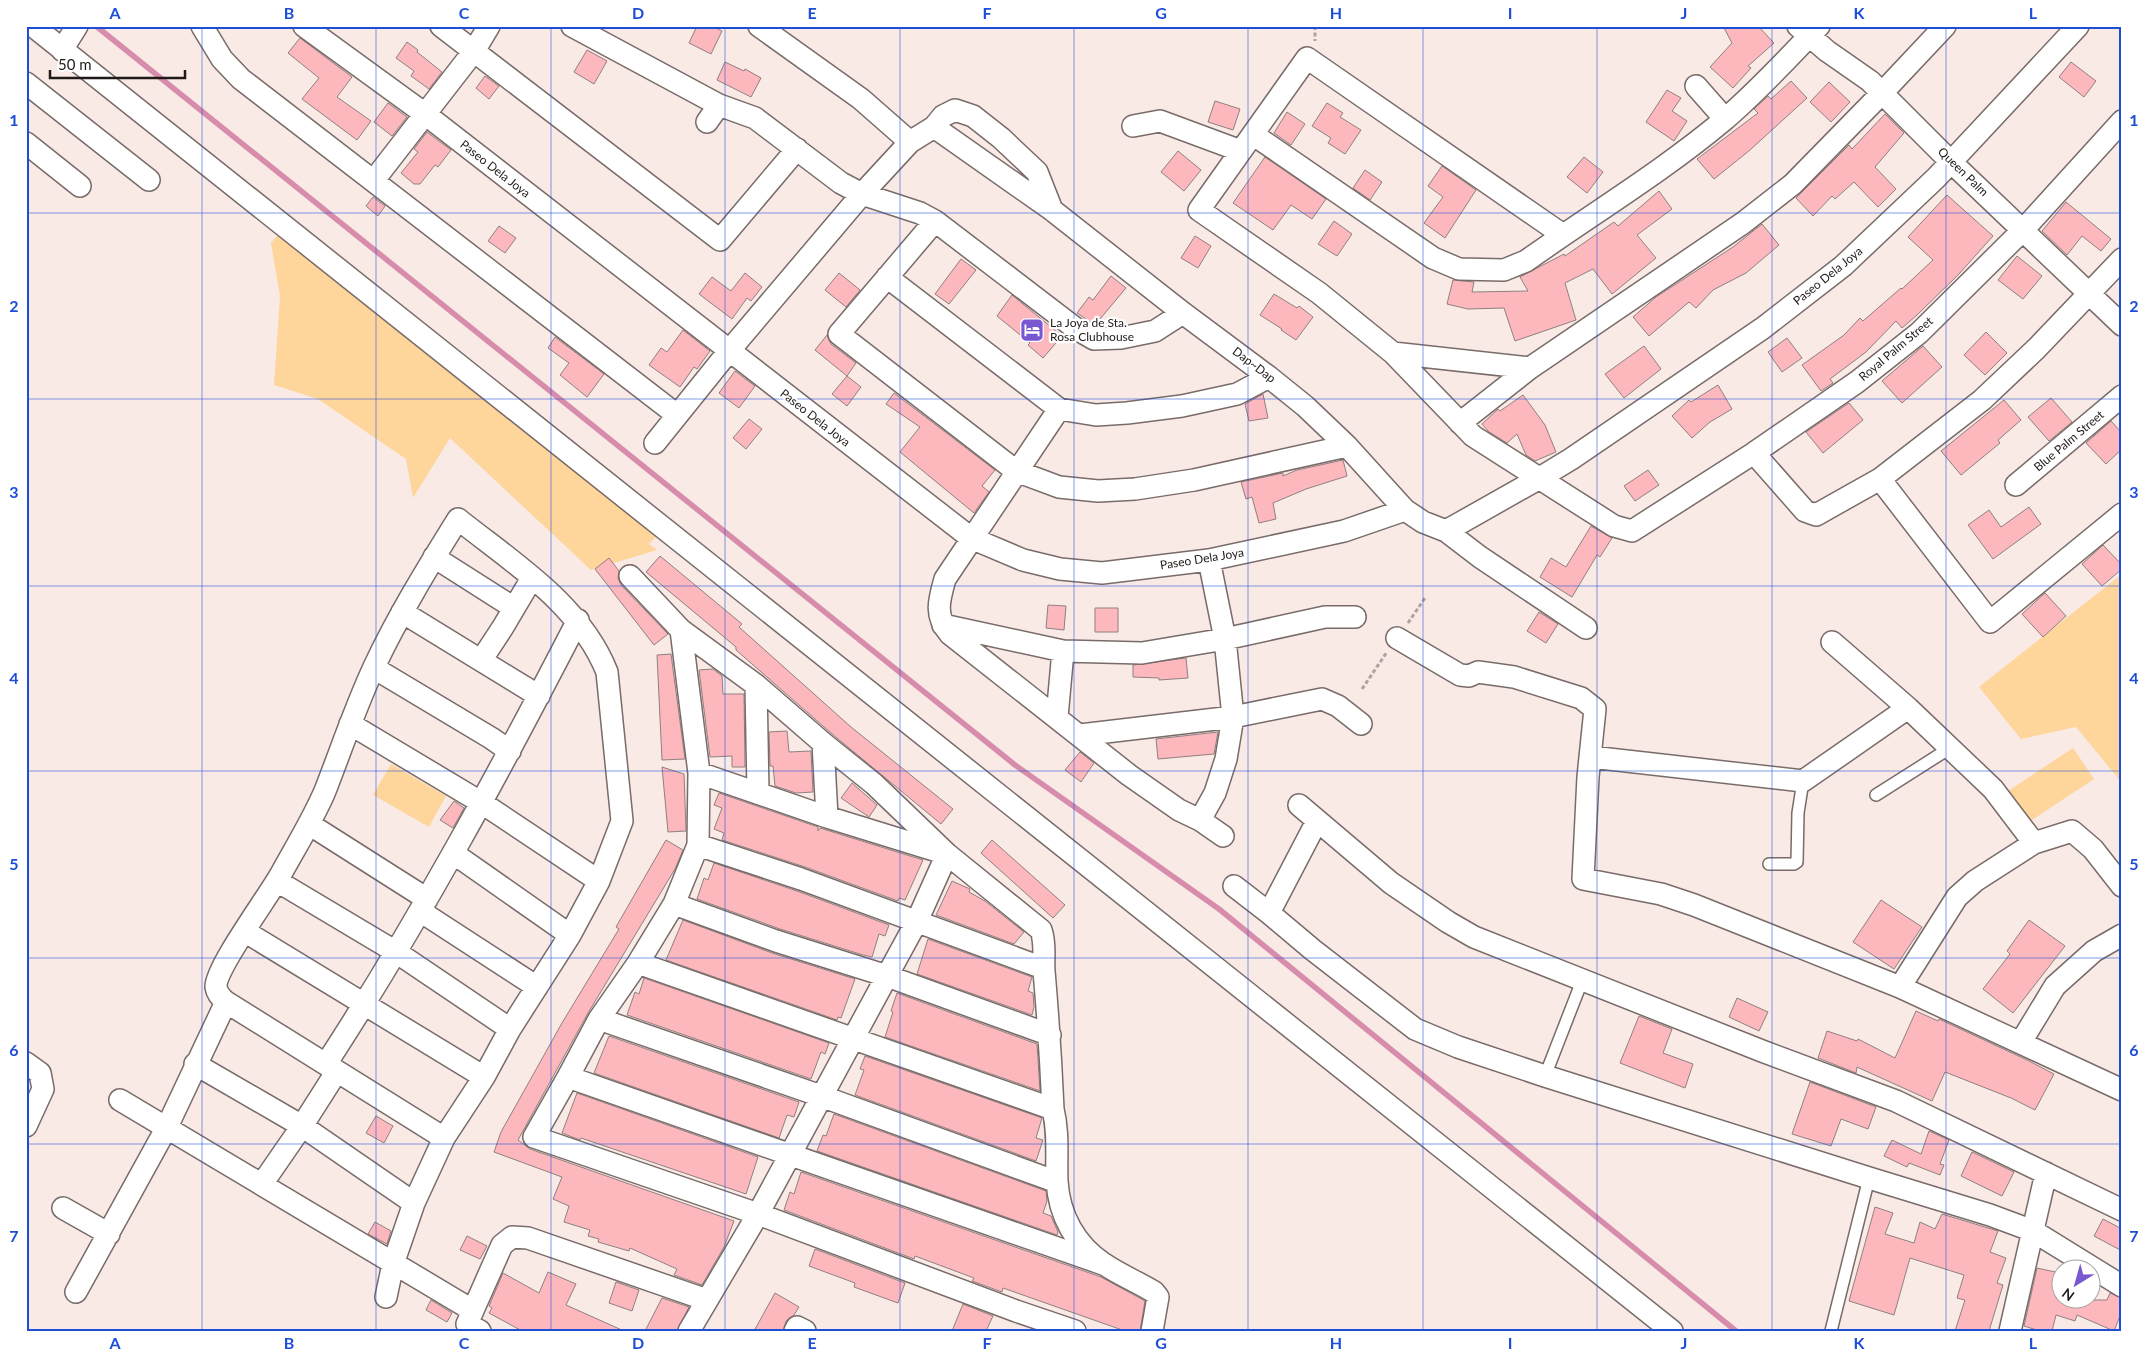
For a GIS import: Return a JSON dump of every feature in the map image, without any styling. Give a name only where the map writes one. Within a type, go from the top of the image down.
[{"type":"street","points":[[33,26],[69,39],[1672,1331]]},
{"type":"street","points":[[202,26],[222,59],[240,79],[374,180],[677,415]]},
{"type":"street","name":"Paseo Dela Joya","points":[[304,26],[425,114],[971,538],[1024,560],[1060,569],[1102,573],[1209,560],[1344,531],[1406,510]]},
{"type":"street","points":[[441,26],[720,240],[797,150]]},
{"type":"street","points":[[374,180],[474,51],[489,26]]},
{"type":"street","points":[[572,26],[713,114],[755,118],[841,183],[862,194],[920,213],[935,221],[1075,328],[1094,339],[1121,338],[1155,331],[1182,313]]},
{"type":"street","points":[[759,26],[861,98],[910,142]]},
{"type":"street","points":[[1460,424],[1530,368],[1743,223],[1793,184],[1882,94],[1945,26]]},
{"type":"street","name":"Paseo Dela Joya","points":[[1446,530],[1538,479],[1763,328],[1843,266],[1951,162],[2078,26]]},
{"type":"street","points":[[1132,126],[1160,121],[1248,143],[1433,258],[1459,269],[1504,270],[1526,261],[1690,147],[1725,119],[1772,76],[1808,30]]},
{"type":"street","name":"Queen Palm","points":[[1808,30],[1870,81],[1951,162],[2122,325]]},
{"type":"street","points":[[1538,479],[1473,436],[1393,353],[1319,293],[1199,210],[1308,58],[1562,235]]},
{"type":"street","points":[[26,83],[149,180]]},
{"type":"street","points":[[1696,86],[1725,119]]},
{"type":"street","points":[[655,443],[729,351],[862,194],[910,142],[934,127],[943,116],[955,110],[973,116],[1001,138],[1037,172],[1052,210]]},
{"type":"street","name":"Royal Palm Street","points":[[1538,479],[1614,526],[1632,531],[1754,453],[1857,382],[1919,333],[2023,230],[2122,121]]},
{"type":"street","name":"Dap~Dap","points":[[934,127],[1052,210],[1182,313],[1305,406],[1347,446],[1406,510],[1424,522],[1446,530],[1480,557],[1586,628]]},
{"type":"street","points":[[26,143],[80,186]]},
{"type":"street","points":[[935,221],[840,334],[1016,471],[1059,487],[1098,491],[1135,489],[1194,480],[1347,446]]},
{"type":"street","points":[[1754,453],[1805,512],[1816,516],[1880,479],[1982,400],[2036,349],[2122,259]]},
{"type":"street","points":[[887,277],[1059,409],[1096,415],[1182,406],[1237,394],[1269,377]]},
{"type":"street","points":[[1393,353],[1530,368]]},
{"type":"street","name":"Blue Palm Street","points":[[2016,486],[2122,396]]},
{"type":"street","points":[[1059,409],[945,579],[938,603],[942,625],[950,634],[1129,775],[1179,810],[1200,820],[1223,836]]},
{"type":"street","points":[[1880,479],[1990,622],[2122,514]]},
{"type":"street","points":[[386,1297],[393,1264],[414,1203],[444,1138],[484,1078],[510,1029],[570,935],[599,881],[622,821],[607,672],[599,652],[578,620],[532,578],[458,518],[402,612],[374,668],[324,793],[309,824],[277,881],[244,931],[219,976],[216,986],[220,997],[226,1002],[444,1138]]},
{"type":"street","points":[[434,557],[514,608]]},
{"type":"street","points":[[1200,820],[1215,793],[1224,768],[1233,717],[1225,639],[1209,560]]},
{"type":"street","points":[[630,576],[681,630],[756,685],[874,784],[947,854],[1041,930],[1044,939],[1044,968],[1050,1035],[1053,1109],[1058,1129],[1058,1182],[1062,1213],[1072,1233],[1102,1264]]},
{"type":"street","points":[[482,659],[532,578]]},
{"type":"street","points":[[402,612],[482,659],[539,696]]},
{"type":"street","points":[[942,625],[1063,651],[1142,653],[1225,639],[1325,617],[1354,617]]},
{"type":"street","points":[[262,1184],[302,1126],[365,1004],[482,803],[578,620]]},
{"type":"street","points":[[681,630],[699,773],[698,845],[674,904],[638,963],[599,1019],[534,1137],[758,1214],[1016,1311],[1075,1331]]},
{"type":"street","points":[[1397,638],[1460,675],[1469,676],[1478,672],[1496,674],[1581,698],[1595,709],[1583,878],[1661,894],[1900,987],[2122,1090]]},
{"type":"street","points":[[1832,642],[1908,708],[1993,789],[2034,843]]},
{"type":"street","points":[[1056,717],[1063,651]]},
{"type":"street","points":[[374,668],[510,751]]},
{"type":"street","points":[[756,685],[758,792]]},
{"type":"street","points":[[1080,735],[1233,717],[1322,698],[1338,706],[1361,724]]},
{"type":"street","points":[[1591,757],[1803,781],[1908,708]]},
{"type":"street","points":[[350,724],[482,803],[599,881]]},
{"type":"street","points":[[823,743],[827,817]]},
{"type":"street","points":[[699,773],[827,817],[947,854]]},
{"type":"street","points":[[1299,805],[1391,883],[1448,922],[1474,937],[1582,981],[1896,1101],[2122,1210]]},
{"type":"street","points":[[1269,913],[1317,821]]},
{"type":"street","points":[[309,824],[537,987]]},
{"type":"street","points":[[1900,987],[1957,897],[1975,881],[2034,843],[2072,831],[2093,849],[2122,886]]},
{"type":"street","points":[[698,845],[917,921],[1044,968]]},
{"type":"street","points":[[453,853],[570,935]]},
{"type":"street","points":[[689,1331],[758,1214],[917,921],[947,854]]},
{"type":"street","points":[[277,881],[396,952],[510,1029]]},
{"type":"street","points":[[1234,886],[1312,950],[1415,1029],[1458,1047],[1545,1076],[1990,1215],[2033,1231],[2122,1286]]},
{"type":"street","points":[[674,904],[776,941],[887,976],[1050,1035]]},
{"type":"street","points":[[244,931],[484,1078]]},
{"type":"street","points":[[2021,1042],[2055,986],[2094,951],[2122,935]]},
{"type":"street","points":[[638,963],[1053,1109]]},
{"type":"street","points":[[76,1292],[167,1127],[195,1064],[226,1002]]},
{"type":"street","points":[[599,1019],[821,1096],[1058,1182]]},
{"type":"street","points":[[26,1063],[40,1072],[44,1089],[26,1126]]},
{"type":"street","points":[[195,1064],[302,1126],[414,1203]]},
{"type":"street","points":[[568,1077],[789,1156],[1102,1264],[1154,1292],[1158,1297],[1152,1331]]},
{"type":"street","points":[[120,1100],[393,1264],[471,1324],[502,1245],[512,1237],[528,1238],[707,1300]]},
{"type":"street","points":[[2010,1331],[2046,1173]]},
{"type":"street","points":[[63,1208],[109,1234]]},
{"type":"street","points":[[795,1331],[797,1327],[805,1331]]},
{"type":"lane","points":[[1876,795],[1950,748]]},
{"type":"lane","points":[[1769,864],[1794,864],[1798,862],[1798,813],[1803,781]]},
{"type":"lane","points":[[1545,1076],[1582,981]]},
{"type":"lane","points":[[1831,1331],[1869,1178]]},
{"type":"shaded area","points":[[283,229],[670,522],[649,544],[657,550],[591,570],[450,438],[413,498],[406,459],[318,399],[274,385],[280,296],[271,243]]},
{"type":"shaded area","points":[[2122,574],[2122,783],[2076,727],[2021,739],[1979,687]]},
{"type":"shaded area","points":[[2073,748],[2094,779],[2029,822],[2008,791]]},
{"type":"shaded area","points":[[391,764],[446,796],[429,827],[373,795]]},
{"type":"building","points":[[697,26],[712,26],[722,31],[711,54],[689,43]]},
{"type":"building","points":[[1723,26],[1758,26],[1774,43],[1748,66],[1751,68],[1733,88],[1710,67],[1732,43]]},
{"type":"building","points":[[300,38],[352,77],[337,97],[371,121],[357,140],[302,99],[319,78],[288,53]]},
{"type":"building","points":[[407,42],[442,72],[429,89],[411,76],[414,71],[396,58]]},
{"type":"building","points":[[587,50],[607,61],[594,84],[574,72]]},
{"type":"building","points":[[725,62],[744,71],[745,69],[761,78],[751,97],[717,80]]},
{"type":"building","points":[[2071,62],[2096,81],[2084,97],[2059,77]]},
{"type":"building","points":[[485,76],[499,86],[489,99],[476,88]]},
{"type":"building","points":[[1791,81],[1807,98],[1750,150],[1714,179],[1697,159],[1758,113],[1754,109],[1768,96],[1771,99]]},
{"type":"building","points":[[1829,82],[1850,102],[1831,122],[1810,102]]},
{"type":"building","points":[[1667,90],[1681,98],[1672,111],[1687,121],[1674,141],[1646,122]]},
{"type":"building","points":[[1215,101],[1240,109],[1233,130],[1208,122]]},
{"type":"building","points":[[388,103],[407,117],[392,136],[374,122]]},
{"type":"building","points":[[1327,103],[1343,113],[1340,117],[1361,130],[1345,154],[1328,143],[1331,138],[1312,126]]},
{"type":"building","points":[[1287,112],[1305,124],[1291,145],[1274,133]]},
{"type":"building","points":[[1885,114],[1904,133],[1875,167],[1896,189],[1878,207],[1854,182],[1835,199],[1832,196],[1813,216],[1796,198],[1849,145],[1852,149]]},
{"type":"building","points":[[427,132],[451,150],[438,167],[435,165],[420,184],[414,184],[401,173],[418,152],[414,149]]},
{"type":"building","points":[[1178,151],[1201,170],[1184,191],[1161,172]]},
{"type":"building","points":[[1265,157],[1326,199],[1312,219],[1291,205],[1273,230],[1233,203]]},
{"type":"building","points":[[1584,157],[1603,172],[1587,193],[1567,177]]},
{"type":"building","points":[[1442,166],[1476,190],[1445,238],[1424,223],[1443,197],[1428,186]]},
{"type":"building","points":[[1365,170],[1382,182],[1370,200],[1353,188]]},
{"type":"building","points":[[1659,191],[1672,209],[1637,235],[1656,258],[1612,294],[1593,269],[1565,283],[1576,320],[1515,341],[1504,308],[1468,309],[1447,304],[1453,280],[1474,282],[1472,292],[1528,291],[1520,277],[1564,254],[1565,256],[1614,222],[1618,226]]},
{"type":"building","points":[[1947,195],[1993,236],[1958,275],[1917,315],[1902,328],[1896,321],[1866,352],[1830,379],[1833,383],[1821,391],[1802,365],[1844,335],[1860,318],[1863,321],[1933,260],[1908,237]]},
{"type":"building","points":[[373,197],[385,206],[378,216],[366,206]]},
{"type":"building","points":[[2066,202],[2111,239],[2101,251],[2082,236],[2067,255],[2042,231]]},
{"type":"building","points":[[1334,221],[1352,234],[1337,256],[1318,244]]},
{"type":"building","points":[[1762,224],[1779,245],[1746,273],[1713,290],[1696,308],[1689,302],[1649,336],[1633,317],[1656,297],[1733,247]]},
{"type":"building","points":[[499,226],[516,238],[505,253],[488,241]]},
{"type":"building","points":[[1195,236],[1211,246],[1198,268],[1181,258]]},
{"type":"building","points":[[2017,256],[2042,276],[2023,299],[1998,280]]},
{"type":"building","points":[[961,259],[976,270],[949,304],[935,294]]},
{"type":"building","points":[[745,273],[762,287],[751,301],[747,298],[732,319],[699,294],[712,277],[731,291]]},
{"type":"building","points":[[839,273],[860,290],[846,307],[825,290]]},
{"type":"building","points":[[1111,276],[1126,288],[1095,325],[1077,313],[1089,297],[1093,300]]},
{"type":"building","points":[[1274,294],[1297,308],[1299,306],[1313,317],[1296,340],[1260,315]]},
{"type":"building","points":[[1012,295],[1062,336],[1043,358],[1028,345],[1030,343],[997,316]]},
{"type":"building","points":[[683,330],[710,351],[697,369],[694,367],[680,387],[649,365],[661,348],[667,352]]},
{"type":"building","points":[[1986,332],[2007,353],[1985,375],[1964,355]]},
{"type":"building","points":[[827,335],[831,344],[856,363],[847,376],[815,350]]},
{"type":"building","points":[[555,337],[604,374],[587,397],[560,375],[569,363],[548,348]]},
{"type":"building","points":[[1787,338],[1802,358],[1782,372],[1768,352]]},
{"type":"building","points":[[1644,346],[1661,369],[1624,398],[1605,374]]},
{"type":"building","points":[[1923,346],[1942,367],[1902,403],[1882,381]]},
{"type":"building","points":[[735,371],[755,386],[739,408],[719,393]]},
{"type":"building","points":[[847,376],[861,387],[847,406],[832,394]]},
{"type":"building","points":[[1718,385],[1732,409],[1710,422],[1692,438],[1672,416],[1689,400],[1691,402]]},
{"type":"building","points":[[894,393],[995,470],[982,486],[989,492],[974,513],[900,452],[920,427],[886,404]]},
{"type":"building","points":[[1263,394],[1268,418],[1249,421],[1245,404]]},
{"type":"building","points":[[1523,395],[1545,425],[1556,452],[1535,461],[1526,455],[1517,434],[1507,443],[1489,432],[1482,424],[1498,409],[1500,411]]},
{"type":"building","points":[[2051,398],[2072,422],[2049,441],[2028,417]]},
{"type":"building","points":[[2004,400],[2021,420],[1998,440],[2000,443],[1961,475],[1941,451]]},
{"type":"building","points":[[1849,403],[1863,420],[1823,453],[1806,432]]},
{"type":"building","points":[[749,419],[762,429],[746,449],[733,438]]},
{"type":"building","points":[[2111,421],[2122,433],[2122,449],[2106,464],[2086,443]]},
{"type":"building","points":[[1343,460],[1347,476],[1306,489],[1273,503],[1276,519],[1259,523],[1252,497],[1246,499],[1241,482],[1283,473],[1283,476],[1297,470]]},
{"type":"building","points":[[1648,470],[1659,485],[1635,501],[1624,486]]},
{"type":"building","points":[[2029,507],[2041,524],[1993,559],[1968,525],[1989,510],[2001,527]]},
{"type":"building","points":[[1591,526],[1612,538],[1600,557],[1597,555],[1572,597],[1540,577],[1551,558],[1566,567]]},
{"type":"building","points":[[2103,545],[2122,565],[2122,569],[2102,586],[2082,564]]},
{"type":"building","points":[[660,556],[742,624],[739,627],[851,727],[953,809],[941,824],[831,733],[736,650],[736,647],[646,572]]},
{"type":"building","points":[[609,558],[619,571],[618,578],[621,585],[668,634],[654,645],[595,569]]},
{"type":"building","points":[[2045,593],[2066,616],[2043,637],[2022,614]]},
{"type":"building","points":[[1048,605],[1066,606],[1064,630],[1046,628]]},
{"type":"building","points":[[1095,608],[1118,608],[1118,632],[1095,632]]},
{"type":"building","points":[[1539,612],[1558,624],[1546,643],[1527,631]]},
{"type":"building","points":[[671,654],[685,759],[662,760],[657,655]]},
{"type":"building","points":[[1186,658],[1188,678],[1159,680],[1159,678],[1133,677],[1133,665]]},
{"type":"building","points":[[713,669],[722,676],[723,694],[744,694],[745,767],[732,767],[732,756],[710,757],[699,670]]},
{"type":"building","points":[[787,731],[789,752],[811,751],[813,792],[796,793],[775,786],[773,766],[770,766],[769,732]]},
{"type":"building","points":[[1218,732],[1214,754],[1158,759],[1156,739]]},
{"type":"building","points":[[1080,752],[1094,763],[1081,782],[1065,770]]},
{"type":"building","points":[[662,767],[684,774],[686,831],[668,832]]},
{"type":"building","points":[[852,783],[877,805],[869,817],[841,798]]},
{"type":"building","points":[[719,793],[818,827],[818,831],[820,828],[923,860],[905,900],[899,898],[898,901],[805,867],[722,840],[724,833],[714,829],[722,808],[714,805]]},
{"type":"building","points":[[454,801],[464,808],[453,828],[440,820]]},
{"type":"building","points":[[666,840],[683,850],[675,869],[588,1013],[518,1140],[530,1149],[734,1221],[724,1247],[702,1285],[674,1275],[677,1269],[630,1248],[629,1251],[598,1242],[599,1239],[588,1236],[590,1230],[564,1222],[569,1206],[553,1199],[562,1177],[494,1152],[501,1132],[562,1023],[619,929],[616,927]]},
{"type":"building","points":[[992,840],[1065,905],[1053,918],[981,853]]},
{"type":"building","points":[[714,863],[889,925],[885,936],[879,934],[872,957],[780,929],[697,899],[704,878],[708,880]]},
{"type":"building","points":[[952,881],[970,889],[969,892],[985,901],[1024,932],[1014,944],[936,915]]},
{"type":"building","points":[[1881,900],[1922,927],[1894,969],[1853,942]]},
{"type":"building","points":[[683,920],[772,953],[855,979],[841,1018],[838,1017],[837,1020],[666,960]]},
{"type":"building","points":[[2029,920],[2065,946],[2013,1013],[1983,989],[2010,954],[2007,951]]},
{"type":"building","points":[[928,939],[1032,977],[1028,991],[1033,993],[1034,1007],[1032,1015],[917,974]]},
{"type":"building","points":[[644,978],[829,1043],[825,1054],[821,1052],[811,1079],[627,1015],[635,992],[639,994]]},
{"type":"building","points":[[897,993],[1037,1044],[1040,1091],[885,1037]]},
{"type":"building","points":[[1737,998],[1768,1012],[1759,1031],[1729,1017]]},
{"type":"building","points":[[1916,1011],[1938,1021],[1939,1019],[2054,1074],[2035,1110],[2011,1098],[1945,1072],[1932,1101],[1857,1067],[1856,1073],[1818,1058],[1827,1031],[1857,1041],[1858,1039],[1895,1058]]},
{"type":"building","points":[[1639,1016],[1672,1029],[1663,1053],[1693,1064],[1685,1088],[1620,1063]]},
{"type":"building","points":[[609,1036],[799,1102],[794,1117],[787,1115],[779,1138],[594,1073]]},
{"type":"building","points":[[865,1056],[1042,1118],[1036,1138],[1043,1140],[1036,1161],[855,1095],[864,1070],[860,1069]]},
{"type":"building","points":[[1810,1082],[1876,1107],[1868,1129],[1841,1119],[1831,1146],[1792,1134]]},
{"type":"building","points":[[577,1093],[758,1157],[746,1194],[562,1133]]},
{"type":"building","points":[[834,1114],[1046,1191],[1047,1201],[1043,1213],[1051,1216],[1058,1232],[1057,1235],[817,1151],[823,1135],[826,1136]]},
{"type":"building","points":[[376,1116],[393,1126],[384,1143],[366,1133]]},
{"type":"building","points":[[1929,1131],[1949,1140],[1940,1164],[1944,1165],[1940,1175],[1909,1163],[1907,1167],[1884,1156],[1892,1140],[1921,1154]]},
{"type":"building","points":[[1972,1152],[2014,1172],[2002,1196],[1961,1176]]},
{"type":"building","points":[[801,1172],[1101,1277],[1145,1301],[1140,1331],[1125,1331],[1003,1288],[1002,1292],[972,1281],[974,1278],[915,1256],[914,1259],[784,1210],[790,1192],[794,1194]]},
{"type":"building","points":[[1875,1207],[1893,1213],[1885,1234],[1914,1243],[1920,1222],[1935,1229],[1942,1214],[1998,1231],[1990,1252],[2006,1258],[1997,1283],[2003,1285],[1989,1331],[1955,1331],[1965,1300],[1957,1298],[1964,1275],[1910,1258],[1894,1315],[1849,1301]]},
{"type":"building","points":[[2103,1219],[2122,1229],[2122,1251],[2094,1236]]},
{"type":"building","points":[[375,1222],[391,1231],[387,1244],[368,1234]]},
{"type":"building","points":[[467,1236],[487,1246],[480,1259],[460,1250]]},
{"type":"building","points":[[815,1249],[905,1283],[898,1303],[854,1287],[855,1283],[809,1266]]},
{"type":"building","points":[[2037,1268],[2050,1271],[2050,1310],[2100,1310],[2100,1300],[2107,1300],[2110,1293],[2122,1298],[2122,1311],[2114,1331],[2077,1315],[2075,1321],[2056,1315],[2052,1331],[2040,1331],[2024,1326]]},
{"type":"building","points":[[548,1272],[576,1284],[566,1305],[624,1331],[522,1331],[489,1313],[492,1308],[489,1306],[503,1273],[539,1293]]},
{"type":"building","points":[[616,1282],[639,1290],[632,1311],[609,1303]]},
{"type":"building","points":[[775,1293],[799,1307],[794,1315],[786,1321],[783,1331],[754,1331]]},
{"type":"building","points":[[662,1298],[689,1307],[677,1331],[645,1331]]},
{"type":"building","points":[[431,1300],[452,1313],[447,1322],[426,1310]]},
{"type":"building","points":[[963,1304],[993,1316],[986,1331],[952,1331]]},
{"type":"waterway","points":[[96,26],[1015,765],[1219,909],[1736,1331]]},
{"type":"place","name":"La Joya de Sta. Rosa Clubhouse","points":[[1032,330]]}]
